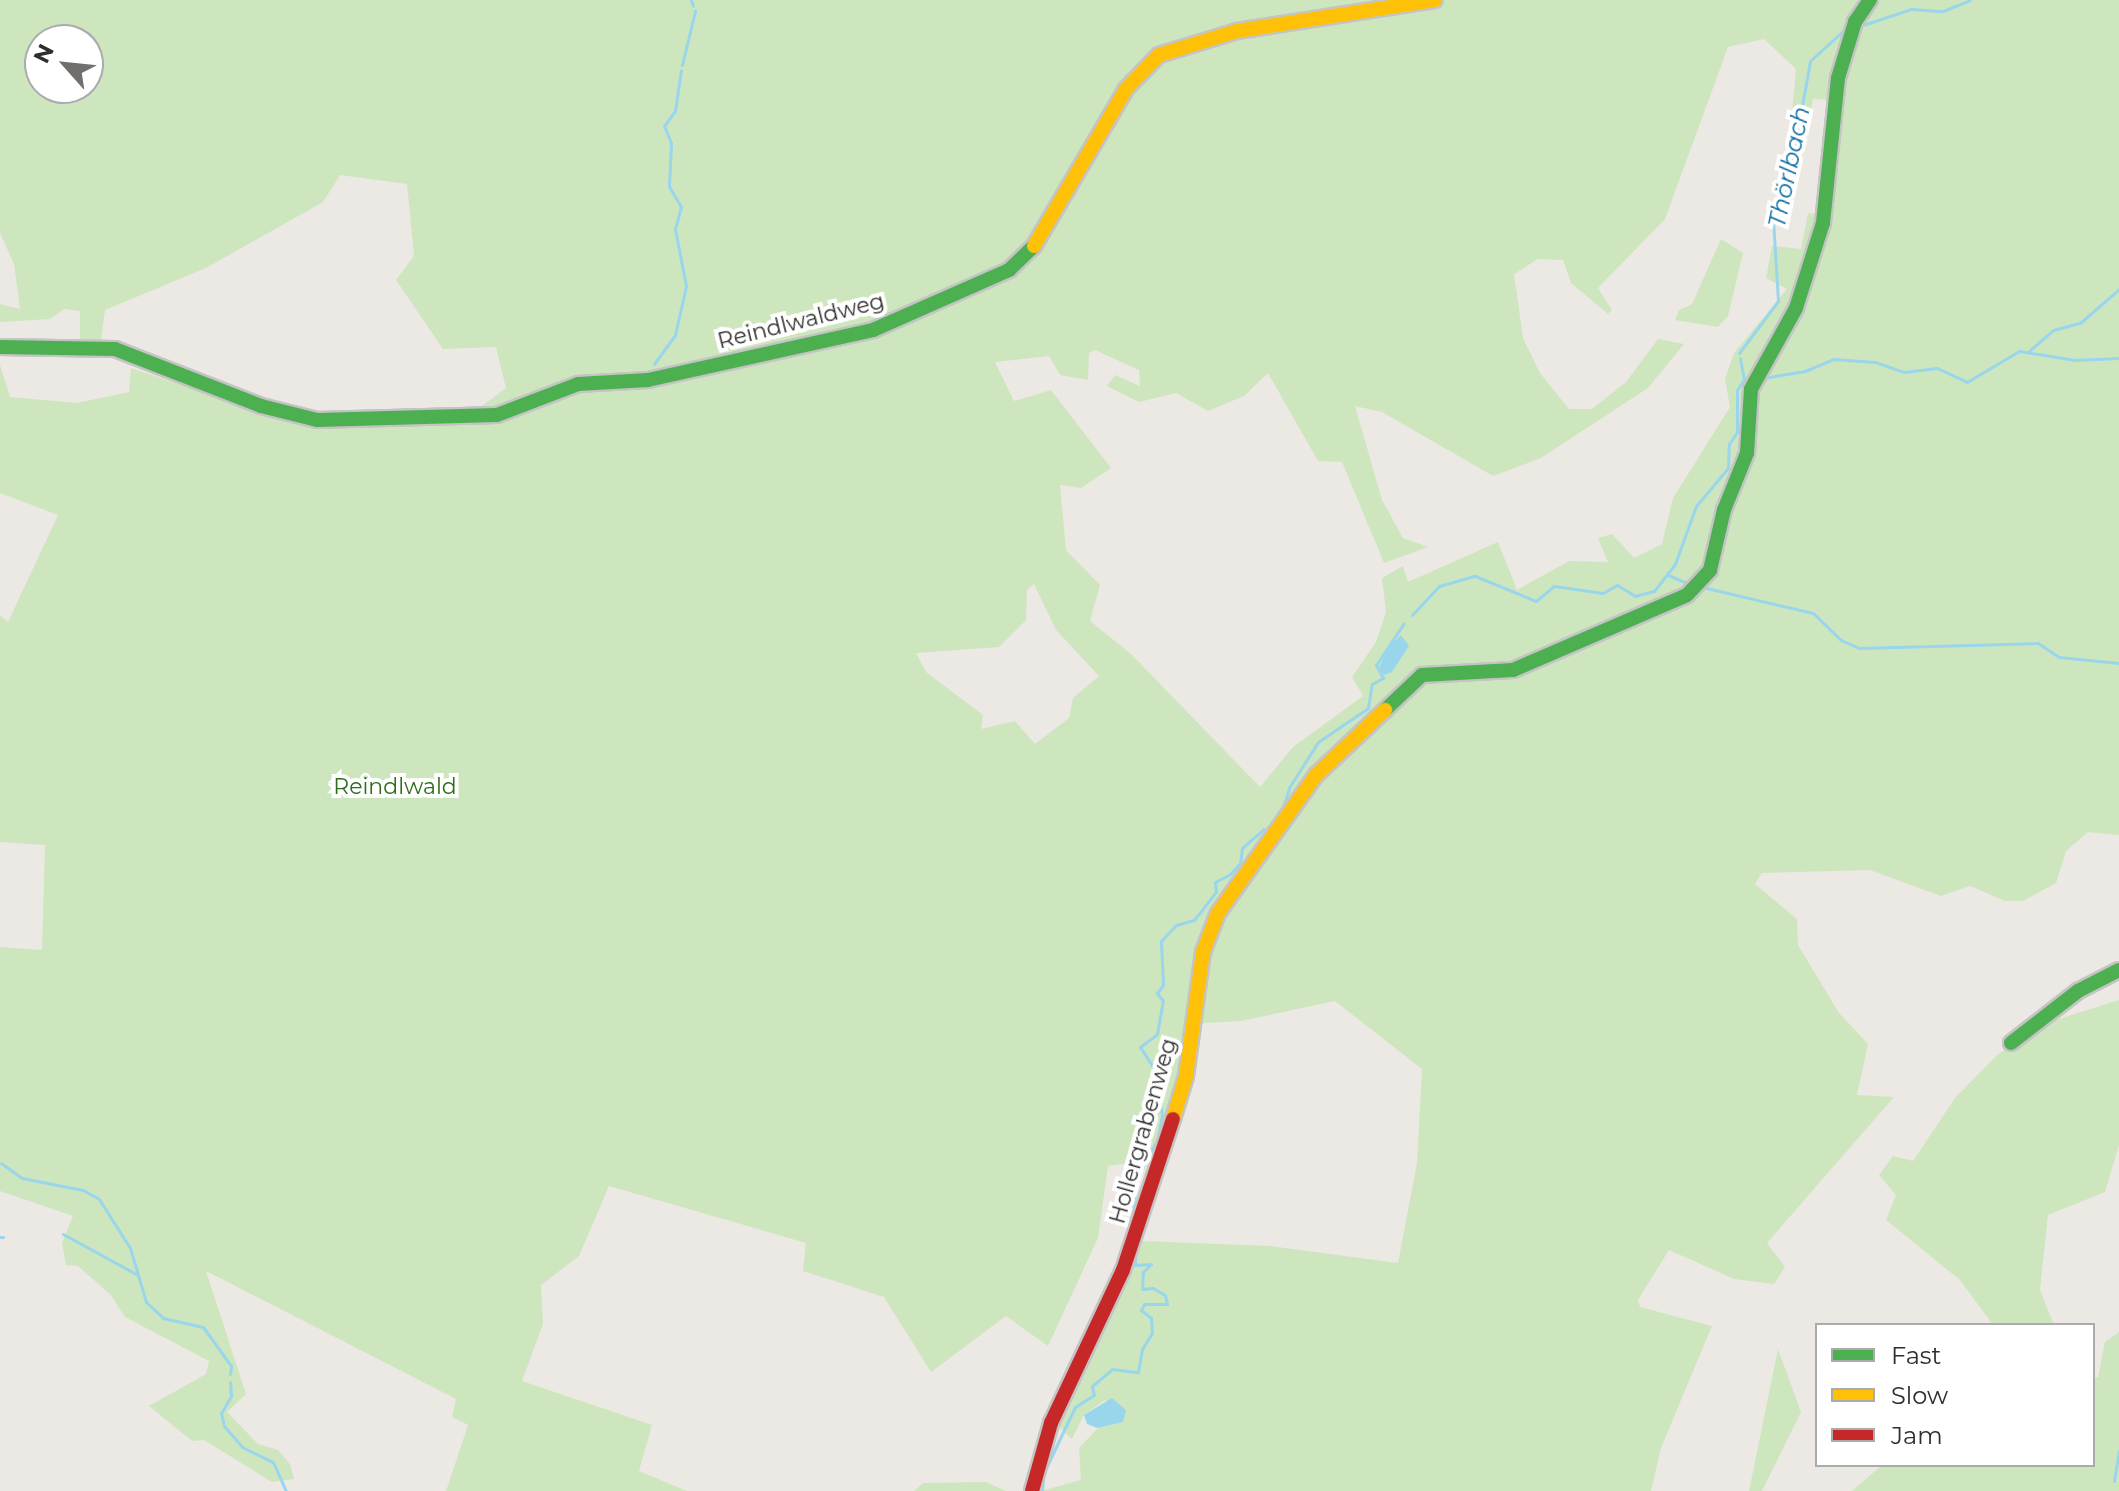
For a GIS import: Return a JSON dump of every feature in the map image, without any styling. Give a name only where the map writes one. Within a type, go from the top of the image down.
[{"type":"street","name":"Reindlwaldweg","points":[[0,347],[115,349],[261,406],[317,420],[365,421],[497,415],[578,384],[648,380],[873,330],[1009,270],[1034,247],[1126,89],[1159,55],[1237,31],[1435,0]]},
{"type":"street","name":"Hollergrabenweg","points":[[1032,1491],[1051,1423],[1131,1250],[1186,1076],[1203,952],[1218,913],[1316,775],[1422,675],[1513,670],[1687,595],[1710,570],[1724,510],[1747,453],[1751,389],[1796,308],[1823,223],[1833,110],[1855,22],[1870,0]]},
{"type":"street","points":[[2011,1043],[2078,991],[2119,970]]},
{"type":"green space","name":"Reindlwald","points":[[0,0],[1864,0],[1831,100],[1813,99],[1804,147],[1789,145],[1796,69],[1764,39],[1728,47],[1665,219],[1598,288],[1612,310],[1608,314],[1571,283],[1563,260],[1538,259],[1514,274],[1523,338],[1540,373],[1569,409],[1592,409],[1626,382],[1658,339],[1684,344],[1648,388],[1541,458],[1493,476],[1382,412],[1355,406],[1382,500],[1403,538],[1428,547],[1384,563],[1342,462],[1318,461],[1268,373],[1244,396],[1208,411],[1176,393],[1139,402],[1107,386],[1115,375],[1140,386],[1139,370],[1095,350],[1089,353],[1088,380],[1060,375],[1049,356],[995,362],[1014,401],[1051,390],[1111,468],[1081,488],[1060,485],[1066,550],[1100,585],[1090,621],[1131,654],[1260,787],[1293,747],[1363,696],[1352,677],[1376,642],[1386,612],[1382,578],[1403,566],[1408,582],[1498,542],[1517,590],[1569,561],[1608,562],[1598,538],[1612,534],[1634,558],[1662,544],[1673,498],[1730,407],[1725,379],[1734,353],[1787,289],[1766,278],[1772,246],[1801,249],[1808,213],[1828,216],[1843,79],[1860,23],[1872,5],[1878,0],[2119,0],[2119,835],[2088,832],[2066,851],[2056,883],[2023,901],[2005,901],[1970,886],[1941,896],[1870,870],[1762,873],[1755,884],[1797,919],[1798,945],[1839,1013],[1868,1044],[1857,1095],[1894,1097],[1767,1243],[1785,1267],[1774,1284],[1734,1279],[1669,1250],[1638,1300],[1640,1307],[1712,1326],[1661,1448],[1651,1491],[1041,1491],[1081,1480],[1079,1448],[1100,1426],[1123,1422],[1105,1400],[1084,1415],[1072,1439],[1057,1425],[1142,1241],[1270,1246],[1398,1263],[1417,1163],[1422,1069],[1335,1001],[1241,1021],[1186,1024],[1175,1088],[1152,1160],[1108,1166],[1098,1238],[1048,1346],[1006,1316],[931,1372],[884,1297],[803,1271],[806,1243],[609,1186],[579,1256],[541,1285],[543,1324],[522,1381],[652,1425],[639,1471],[687,1491],[446,1491],[468,1425],[452,1417],[456,1399],[206,1271],[246,1394],[227,1412],[258,1444],[278,1450],[290,1464],[294,1479],[272,1482],[204,1440],[192,1441],[149,1406],[206,1374],[209,1361],[125,1317],[111,1295],[78,1266],[66,1265],[62,1243],[73,1216],[0,1191],[0,947],[42,950],[45,845],[0,842],[0,615],[8,622],[58,515],[0,493],[0,365],[10,397],[77,403],[129,392],[131,368],[289,421],[284,407],[334,415],[474,412],[506,388],[496,347],[443,349],[396,280],[414,256],[407,184],[340,175],[323,202],[206,268],[105,310],[101,340],[80,343],[80,311],[64,309],[50,319],[0,322],[0,304],[20,309],[14,264],[0,233]],"holes":[[[1034,584],[1056,630],[1099,676],[1073,698],[1069,718],[1035,744],[1015,721],[981,729],[983,715],[926,672],[916,653],[999,647],[1026,620],[1027,590]]]},
{"type":"green space","points":[[1721,239],[1743,253],[1728,316],[1718,327],[1675,320],[1679,310],[1692,304]]},
{"type":"green space","points":[[2119,1000],[2119,1145],[2105,1192],[2048,1215],[2040,1290],[2053,1323],[1992,1323],[1960,1280],[1886,1220],[1896,1195],[1879,1175],[1893,1156],[1913,1161],[1955,1098],[1996,1056],[2040,1025]]},
{"type":"green space","points":[[2119,1332],[2119,1491],[1852,1491],[1880,1467],[2095,1467],[2095,1378],[2098,1377],[2105,1342]]},
{"type":"green space","points":[[1778,1349],[1801,1412],[1762,1491],[1749,1491]]},
{"type":"green space","points":[[986,1482],[1006,1491],[914,1491],[923,1483]]},
{"type":"water","points":[[1401,635],[1409,646],[1392,672],[1384,675],[1379,668],[1386,650]]},
{"type":"water","points":[[1112,1398],[1126,1410],[1123,1422],[1097,1428],[1087,1424],[1084,1415]]},
{"type":"waterway","points":[[691,0],[693,6]]},
{"type":"waterway","name":"Thörlbach","points":[[1863,25],[1911,9],[1943,11],[1970,0]]},
{"type":"waterway","points":[[682,65],[695,11]]},
{"type":"waterway","name":"Thörlbach","points":[[1739,353],[1778,301],[1773,220],[1789,178],[1810,61],[1843,31]]},
{"type":"waterway","points":[[654,364],[675,335],[686,286],[675,229],[681,207],[669,186],[671,143],[664,126],[675,111],[681,70]]},
{"type":"waterway","points":[[2029,351],[2053,330],[2080,323],[2119,289]]},
{"type":"waterway","points":[[1763,378],[1805,371],[1833,359],[1875,362],[1904,372],[1937,368],[1967,382],[2019,351],[2075,360],[2119,358]]},
{"type":"waterway","name":"Thörlbach","points":[[1412,615],[1439,586],[1475,576],[1536,601],[1554,586],[1603,593],[1617,585],[1635,596],[1654,591],[1675,564],[1696,506],[1728,468],[1729,444],[1737,432],[1737,390],[1744,379],[1740,358]]},
{"type":"waterway","points":[[1668,575],[1687,583]]},
{"type":"waterway","points":[[1702,587],[1813,613],[1841,640],[1859,648],[2038,643],[2059,657],[2119,663]]},
{"type":"waterway","name":"Thörlbach","points":[[1282,810],[1290,786],[1318,742],[1368,708],[1372,684],[1383,678],[1376,665],[1404,623]]},
{"type":"waterway","name":"Thörlbach","points":[[1126,1244],[1138,1176],[1157,1141],[1162,1115],[1155,1070],[1140,1047],[1157,1034],[1163,1001],[1157,993],[1163,985],[1161,941],[1176,925],[1194,920],[1216,892],[1215,882],[1229,875],[1240,863],[1242,848],[1264,829]]},
{"type":"waterway","points":[[1,1163],[22,1178],[83,1190],[99,1199],[130,1248],[146,1302],[163,1318],[203,1327],[231,1366],[230,1374]]},
{"type":"waterway","points":[[63,1234],[136,1274]]},
{"type":"waterway","name":"Thörlbach","points":[[1044,1472],[1075,1407],[1094,1395],[1092,1386],[1112,1369],[1138,1372],[1142,1349],[1152,1333],[1151,1318],[1141,1310],[1144,1304],[1167,1304],[1165,1295],[1153,1288],[1142,1289],[1143,1272],[1151,1264],[1135,1265],[1135,1255]]},
{"type":"waterway","points":[[230,1382],[231,1396],[221,1413],[224,1426],[242,1447],[273,1462],[286,1491]]},
{"type":"waterway","points":[[2114,1481],[2119,1451]]},
{"type":"waterway","name":"Thörlbach","points":[[1042,1491],[1043,1479]]},
{"type":"traffic: fast","points":[[1385,710],[1422,675],[1513,670],[1687,595],[1710,570],[1724,510],[1747,453],[1751,389],[1796,308],[1823,223],[1838,78],[1855,22],[1870,0]]},
{"type":"traffic: fast","points":[[0,347],[115,349],[261,406],[317,420],[497,415],[578,384],[648,380],[873,330],[1009,270],[1034,246]]},
{"type":"traffic: fast","points":[[2011,1043],[2078,991],[2119,970]]},
{"type":"traffic: slow","points":[[1034,246],[1126,89],[1159,55],[1237,31],[1435,0]]},
{"type":"traffic: slow","points":[[1173,1119],[1186,1076],[1203,952],[1218,913],[1316,775],[1385,710]]},
{"type":"traffic: jam","points":[[1032,1491],[1051,1423],[1123,1270],[1173,1119]]}]
